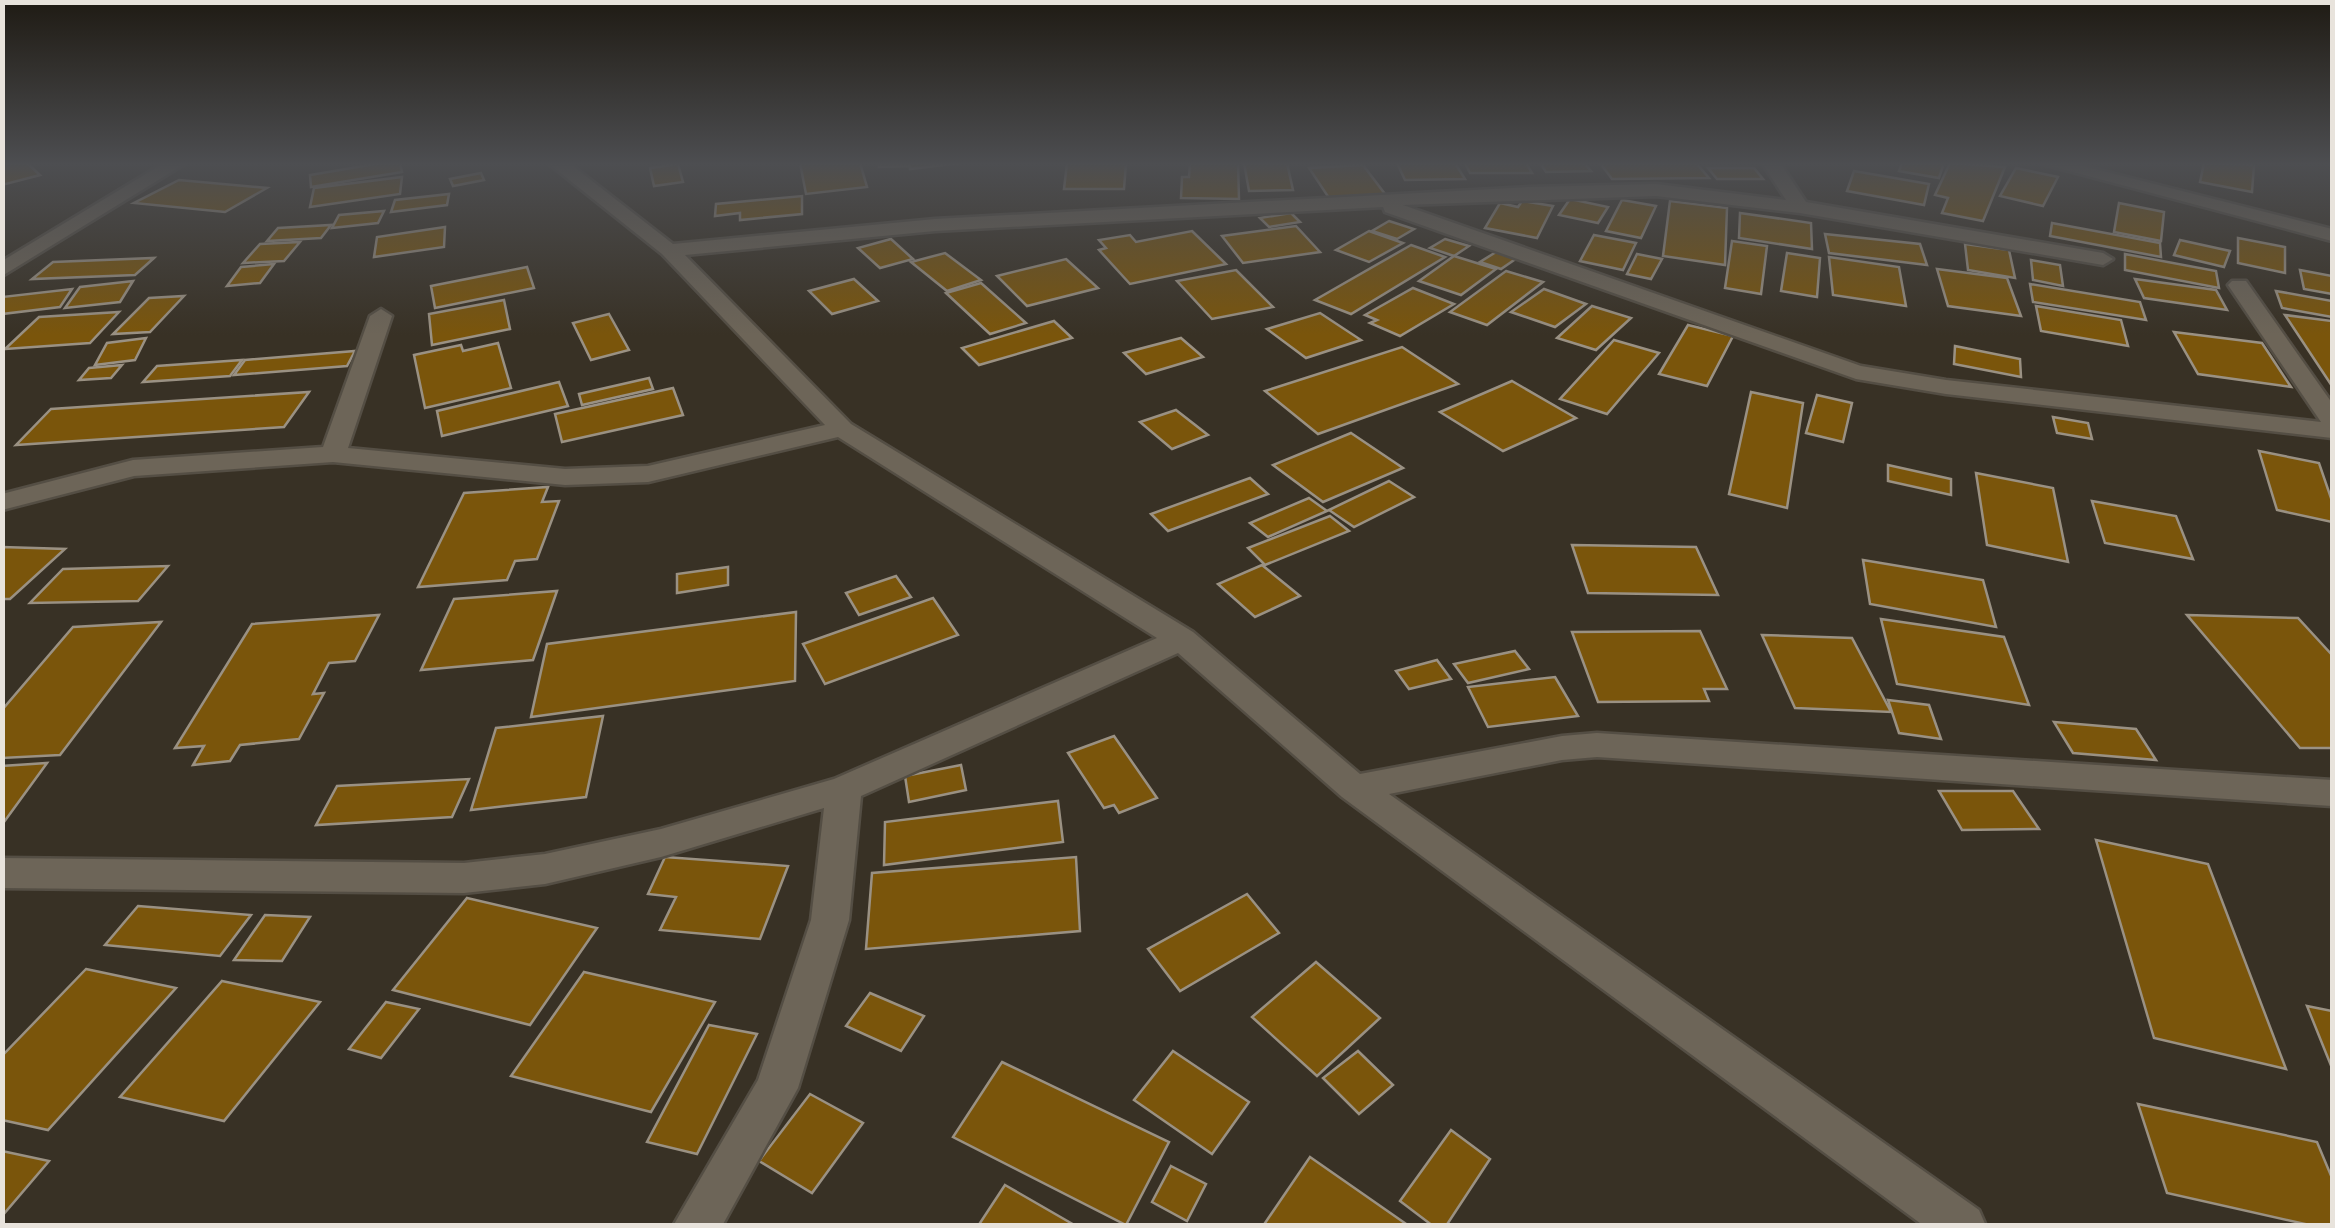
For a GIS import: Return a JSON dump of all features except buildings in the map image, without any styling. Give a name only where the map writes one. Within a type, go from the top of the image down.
[{"type":"street","points":[[2,270],[83,220]]},
{"type":"street","points":[[631,220],[670,250],[842,428],[1182,639],[1354,788],[1963,1226]]},
{"type":"street","points":[[670,250],[935,225],[1034,220]]},
{"type":"street","points":[[1426,220],[1856,372],[1946,387],[2332,431]]},
{"type":"street","points":[[1872,220],[2103,260]]},
{"type":"street","points":[[2274,220],[2332,235]]},
{"type":"street","points":[[2239,285],[2332,420]]},
{"type":"street","points":[[333,454],[382,316]]},
{"type":"street","points":[[2,502],[132,468],[333,454],[565,477],[648,474],[842,428]]},
{"type":"street","points":[[2,873],[464,878],[545,869],[661,843],[844,789],[1182,639]]},
{"type":"street","points":[[1354,788],[1562,748],[1597,746],[2160,779],[2332,794]]},
{"type":"street","points":[[696,1226],[777,1088],[830,920],[844,789]]}]
